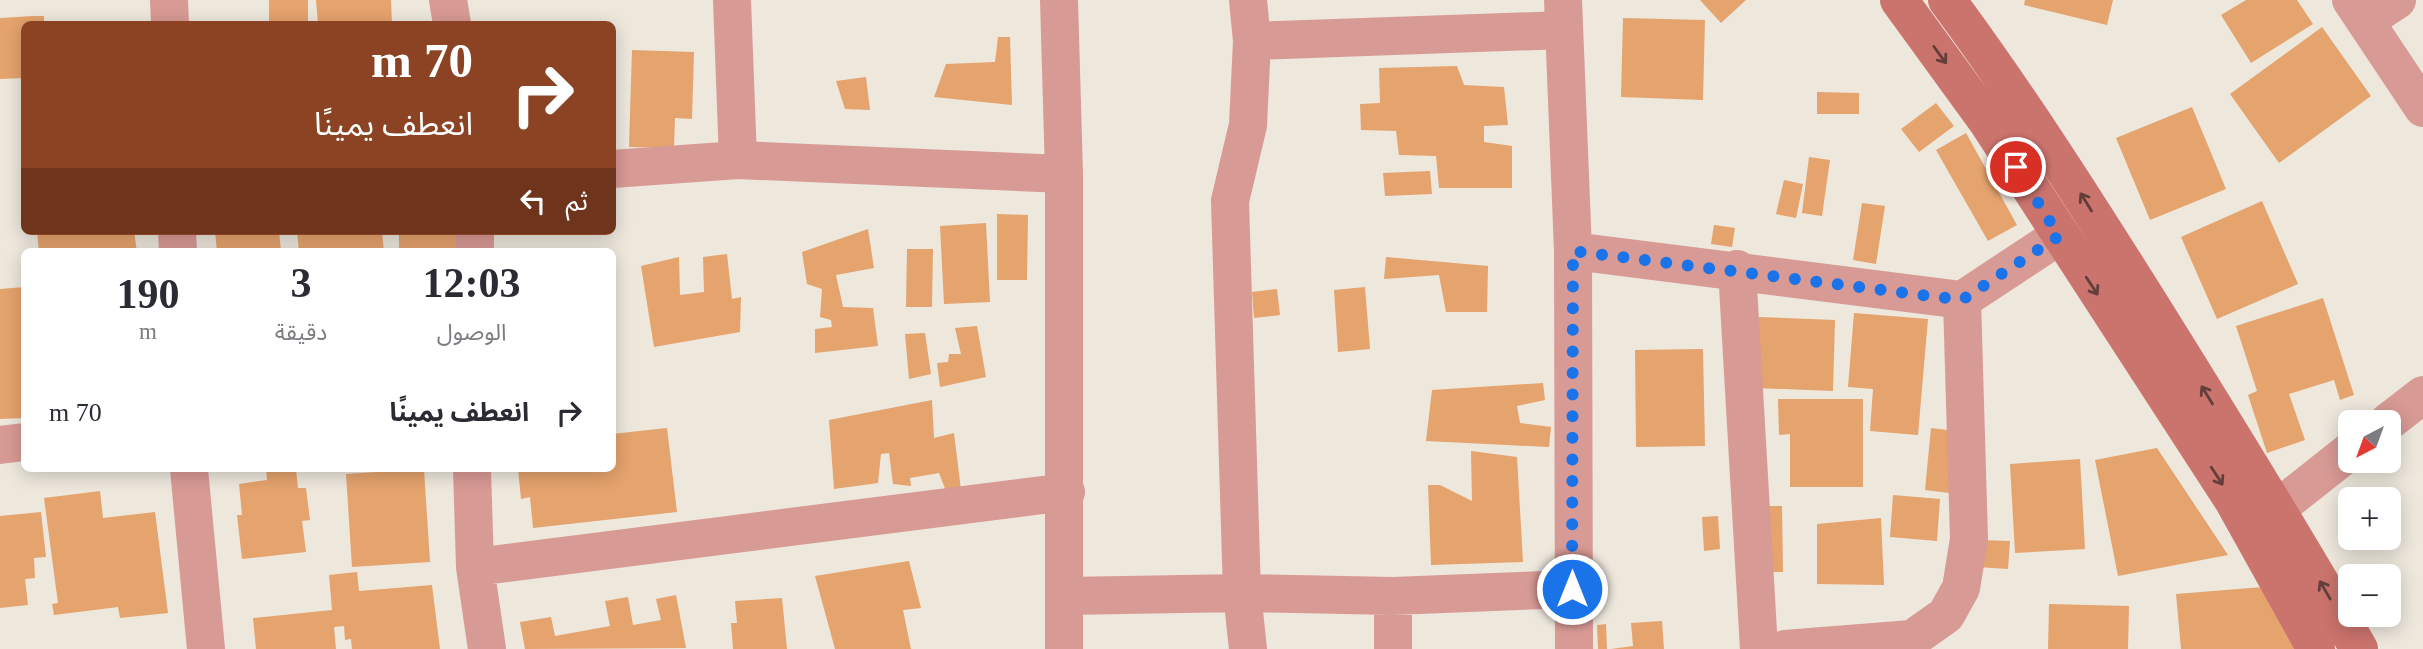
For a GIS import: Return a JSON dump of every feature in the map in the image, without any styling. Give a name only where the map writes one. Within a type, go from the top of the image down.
[{"type":"street","points":[[169,0],[170,21]]},
{"type":"street","points":[[449,0],[452,21]]},
{"type":"street","points":[[732,0],[738,160]]},
{"type":"street","points":[[1059,0],[1064,174],[1064,649]]},
{"type":"street","points":[[1248,0],[1252,41],[1248,125],[1230,201],[1242,593],[1248,649]]},
{"type":"street","points":[[1899,0],[1987,121],[2059,236],[2233,500],[2316,649]]},
{"type":"street","points":[[1947,0],[2018,95],[2278,508],[2358,649]]},
{"type":"street","points":[[2397,0],[2358,10],[2423,108]]},
{"type":"street","points":[[1252,41],[1564,15],[1573,251],[1574,649]]},
{"type":"street","points":[[616,169],[738,160],[1064,174]]},
{"type":"street","points":[[1573,251],[1737,269],[1962,300],[2059,236]]},
{"type":"street","points":[[1737,269],[1759,649]]},
{"type":"street","points":[[1784,649],[1912,639],[1946,615],[1961,588],[1969,539],[1962,300]]},
{"type":"street","points":[[0,445],[21,442]]},
{"type":"street","points":[[2278,508],[2338,461]]},
{"type":"street","points":[[189,472],[206,649]]},
{"type":"street","points":[[472,472],[475,567],[487,649]]},
{"type":"street","points":[[475,567],[1066,492]]},
{"type":"street","points":[[1065,596],[1242,593],[1393,596],[1572,589]]},
{"type":"street","points":[[1393,596],[1393,649]]},
{"type":"building","points":[[269,0],[308,0],[308,21],[269,21]]},
{"type":"building","points":[[316,0],[391,0],[392,21],[318,21]]},
{"type":"building","points":[[1700,0],[1746,0],[1721,23]]},
{"type":"building","points":[[2025,0],[2113,0],[2107,25],[2024,5]]},
{"type":"building","points":[[2246,0],[2297,0],[2313,24],[2251,63],[2221,15]]},
{"type":"building","points":[[44,16],[44,21],[21,21],[21,78],[0,79],[0,18]]},
{"type":"building","points":[[1623,18],[1705,20],[1703,100],[1621,97]]},
{"type":"building","points":[[2322,27],[2371,96],[2279,163],[2230,94]]},
{"type":"building","points":[[998,37],[1010,37],[1012,105],[934,97],[946,64],[995,62]]},
{"type":"building","points":[[632,50],[694,52],[692,119],[675,118],[674,148],[629,147]]},
{"type":"building","points":[[1457,66],[1464,85],[1504,87],[1508,125],[1484,126],[1484,142],[1512,146],[1512,188],[1439,188],[1436,156],[1399,155],[1396,131],[1361,130],[1360,104],[1380,103],[1379,68]]},
{"type":"building","points":[[866,77],[870,110],[845,109],[836,81]]},
{"type":"building","points":[[1817,92],[1859,93],[1859,114],[1817,114]]},
{"type":"building","points":[[1936,103],[1954,126],[1919,152],[1901,129]]},
{"type":"building","points":[[2192,107],[2226,189],[2150,220],[2116,138]]},
{"type":"building","points":[[1966,133],[2017,225],[1988,241],[1936,150]]},
{"type":"building","points":[[1809,157],[1830,160],[1822,216],[1802,213]]},
{"type":"building","points":[[1430,171],[1432,194],[1385,196],[1383,173]]},
{"type":"building","points":[[1784,180],[1803,184],[1796,218],[1776,214]]},
{"type":"building","points":[[2262,201],[2298,284],[2217,319],[2181,237]]},
{"type":"building","points":[[1862,203],[1885,206],[1876,264],[1853,260]]},
{"type":"building","points":[[997,214],[1028,215],[1027,280],[997,280]]},
{"type":"building","points":[[986,223],[990,302],[944,304],[940,226]]},
{"type":"building","points":[[1714,225],[1735,228],[1732,247],[1711,244]]},
{"type":"building","points":[[868,229],[874,268],[836,275],[843,307],[873,308],[878,346],[815,353],[815,329],[832,327],[831,320],[820,317],[822,289],[807,284],[802,252]]},
{"type":"building","points":[[37,235],[135,235],[136,248],[39,248]]},
{"type":"building","points":[[215,235],[279,235],[281,248],[217,248]]},
{"type":"building","points":[[297,235],[382,235],[384,248],[299,248]]},
{"type":"building","points":[[399,235],[464,235],[465,248],[399,248]]},
{"type":"building","points":[[907,249],[933,249],[932,307],[906,307]]},
{"type":"building","points":[[727,254],[732,299],[741,297],[740,332],[654,347],[641,266],[679,257],[680,295],[704,292],[703,257]]},
{"type":"building","points":[[1386,257],[1488,266],[1487,312],[1446,312],[1439,275],[1384,279]]},
{"type":"building","points":[[21,287],[21,418],[0,419],[0,289]]},
{"type":"building","points":[[1365,287],[1370,349],[1338,352],[1334,290]]},
{"type":"building","points":[[1277,289],[1280,315],[1254,318],[1252,292]]},
{"type":"building","points":[[2323,298],[2354,395],[2340,400],[2334,380],[2289,394],[2305,440],[2267,453],[2248,395],[2257,391],[2236,326]]},
{"type":"building","points":[[1854,313],[1928,319],[1918,435],[1870,431],[1873,389],[1848,387]]},
{"type":"building","points":[[1759,317],[1835,320],[1833,391],[1757,388]]},
{"type":"building","points":[[977,326],[986,377],[940,387],[937,363],[948,362],[949,354],[961,354],[955,328]]},
{"type":"building","points":[[925,333],[931,374],[909,379],[905,334]]},
{"type":"building","points":[[1703,349],[1705,446],[1636,447],[1635,350]]},
{"type":"building","points":[[1543,383],[1545,400],[1517,406],[1520,423],[1551,427],[1549,447],[1426,441],[1432,390]]},
{"type":"building","points":[[1778,399],[1863,399],[1863,487],[1790,487],[1790,434],[1779,435]]},
{"type":"building","points":[[932,400],[934,438],[954,433],[961,490],[946,491],[939,473],[910,478],[911,486],[893,484],[889,453],[881,454],[878,483],[834,489],[829,420]]},
{"type":"building","points":[[667,428],[677,512],[533,528],[530,497],[521,499],[518,472],[616,472],[616,434]]},
{"type":"building","points":[[1931,428],[1956,431],[1949,493],[1925,490]]},
{"type":"building","points":[[2157,448],[2228,555],[2118,576],[2095,460]]},
{"type":"building","points":[[1471,451],[1517,457],[1523,562],[1431,565],[1428,485],[1440,485],[1472,501]]},
{"type":"building","points":[[2080,459],[2085,549],[2015,553],[2010,464]]},
{"type":"building","points":[[266,472],[296,472],[298,488],[306,488],[310,520],[302,521],[306,552],[242,559],[237,515],[242,515],[239,484],[267,480]]},
{"type":"building","points":[[424,472],[430,562],[352,567],[346,474]]},
{"type":"building","points":[[100,491],[103,518],[155,512],[168,613],[120,618],[118,607],[54,615],[52,604],[58,603],[44,498]]},
{"type":"building","points":[[1893,495],[1940,499],[1937,541],[1890,537]]},
{"type":"building","points":[[1763,506],[1782,506],[1783,572],[1763,572]]},
{"type":"building","points":[[41,512],[46,557],[34,558],[35,578],[25,579],[28,605],[0,608],[0,516]]},
{"type":"building","points":[[1718,516],[1720,549],[1704,551],[1702,517]]},
{"type":"building","points":[[1881,518],[1884,585],[1817,584],[1817,524]]},
{"type":"building","points":[[1978,540],[2010,541],[2008,569],[1977,567]]},
{"type":"building","points":[[909,561],[921,608],[903,610],[911,649],[835,649],[815,576]]},
{"type":"building","points":[[357,572],[359,591],[432,585],[440,649],[352,649],[351,639],[345,640],[344,626],[334,627],[336,649],[256,649],[253,618],[332,610],[329,575]]},
{"type":"building","points":[[2263,587],[2299,649],[2181,649],[2176,594]]},
{"type":"building","points":[[676,595],[686,648],[525,649],[520,622],[551,617],[555,636],[610,626],[605,601],[628,597],[633,625],[661,620],[656,599]]},
{"type":"building","points":[[782,598],[787,649],[733,649],[731,623],[737,623],[735,601]]},
{"type":"building","points":[[2049,604],[2129,606],[2128,649],[2048,649]]},
{"type":"building","points":[[1662,621],[1664,649],[1611,649],[1633,646],[1631,623]]},
{"type":"building","points":[[1606,624],[1607,649],[1598,649],[1597,625]]},
{"type":"route","points":[[1572,589],[1573,251],[1737,269],[1962,300],[2059,236],[2016,167]]}]
